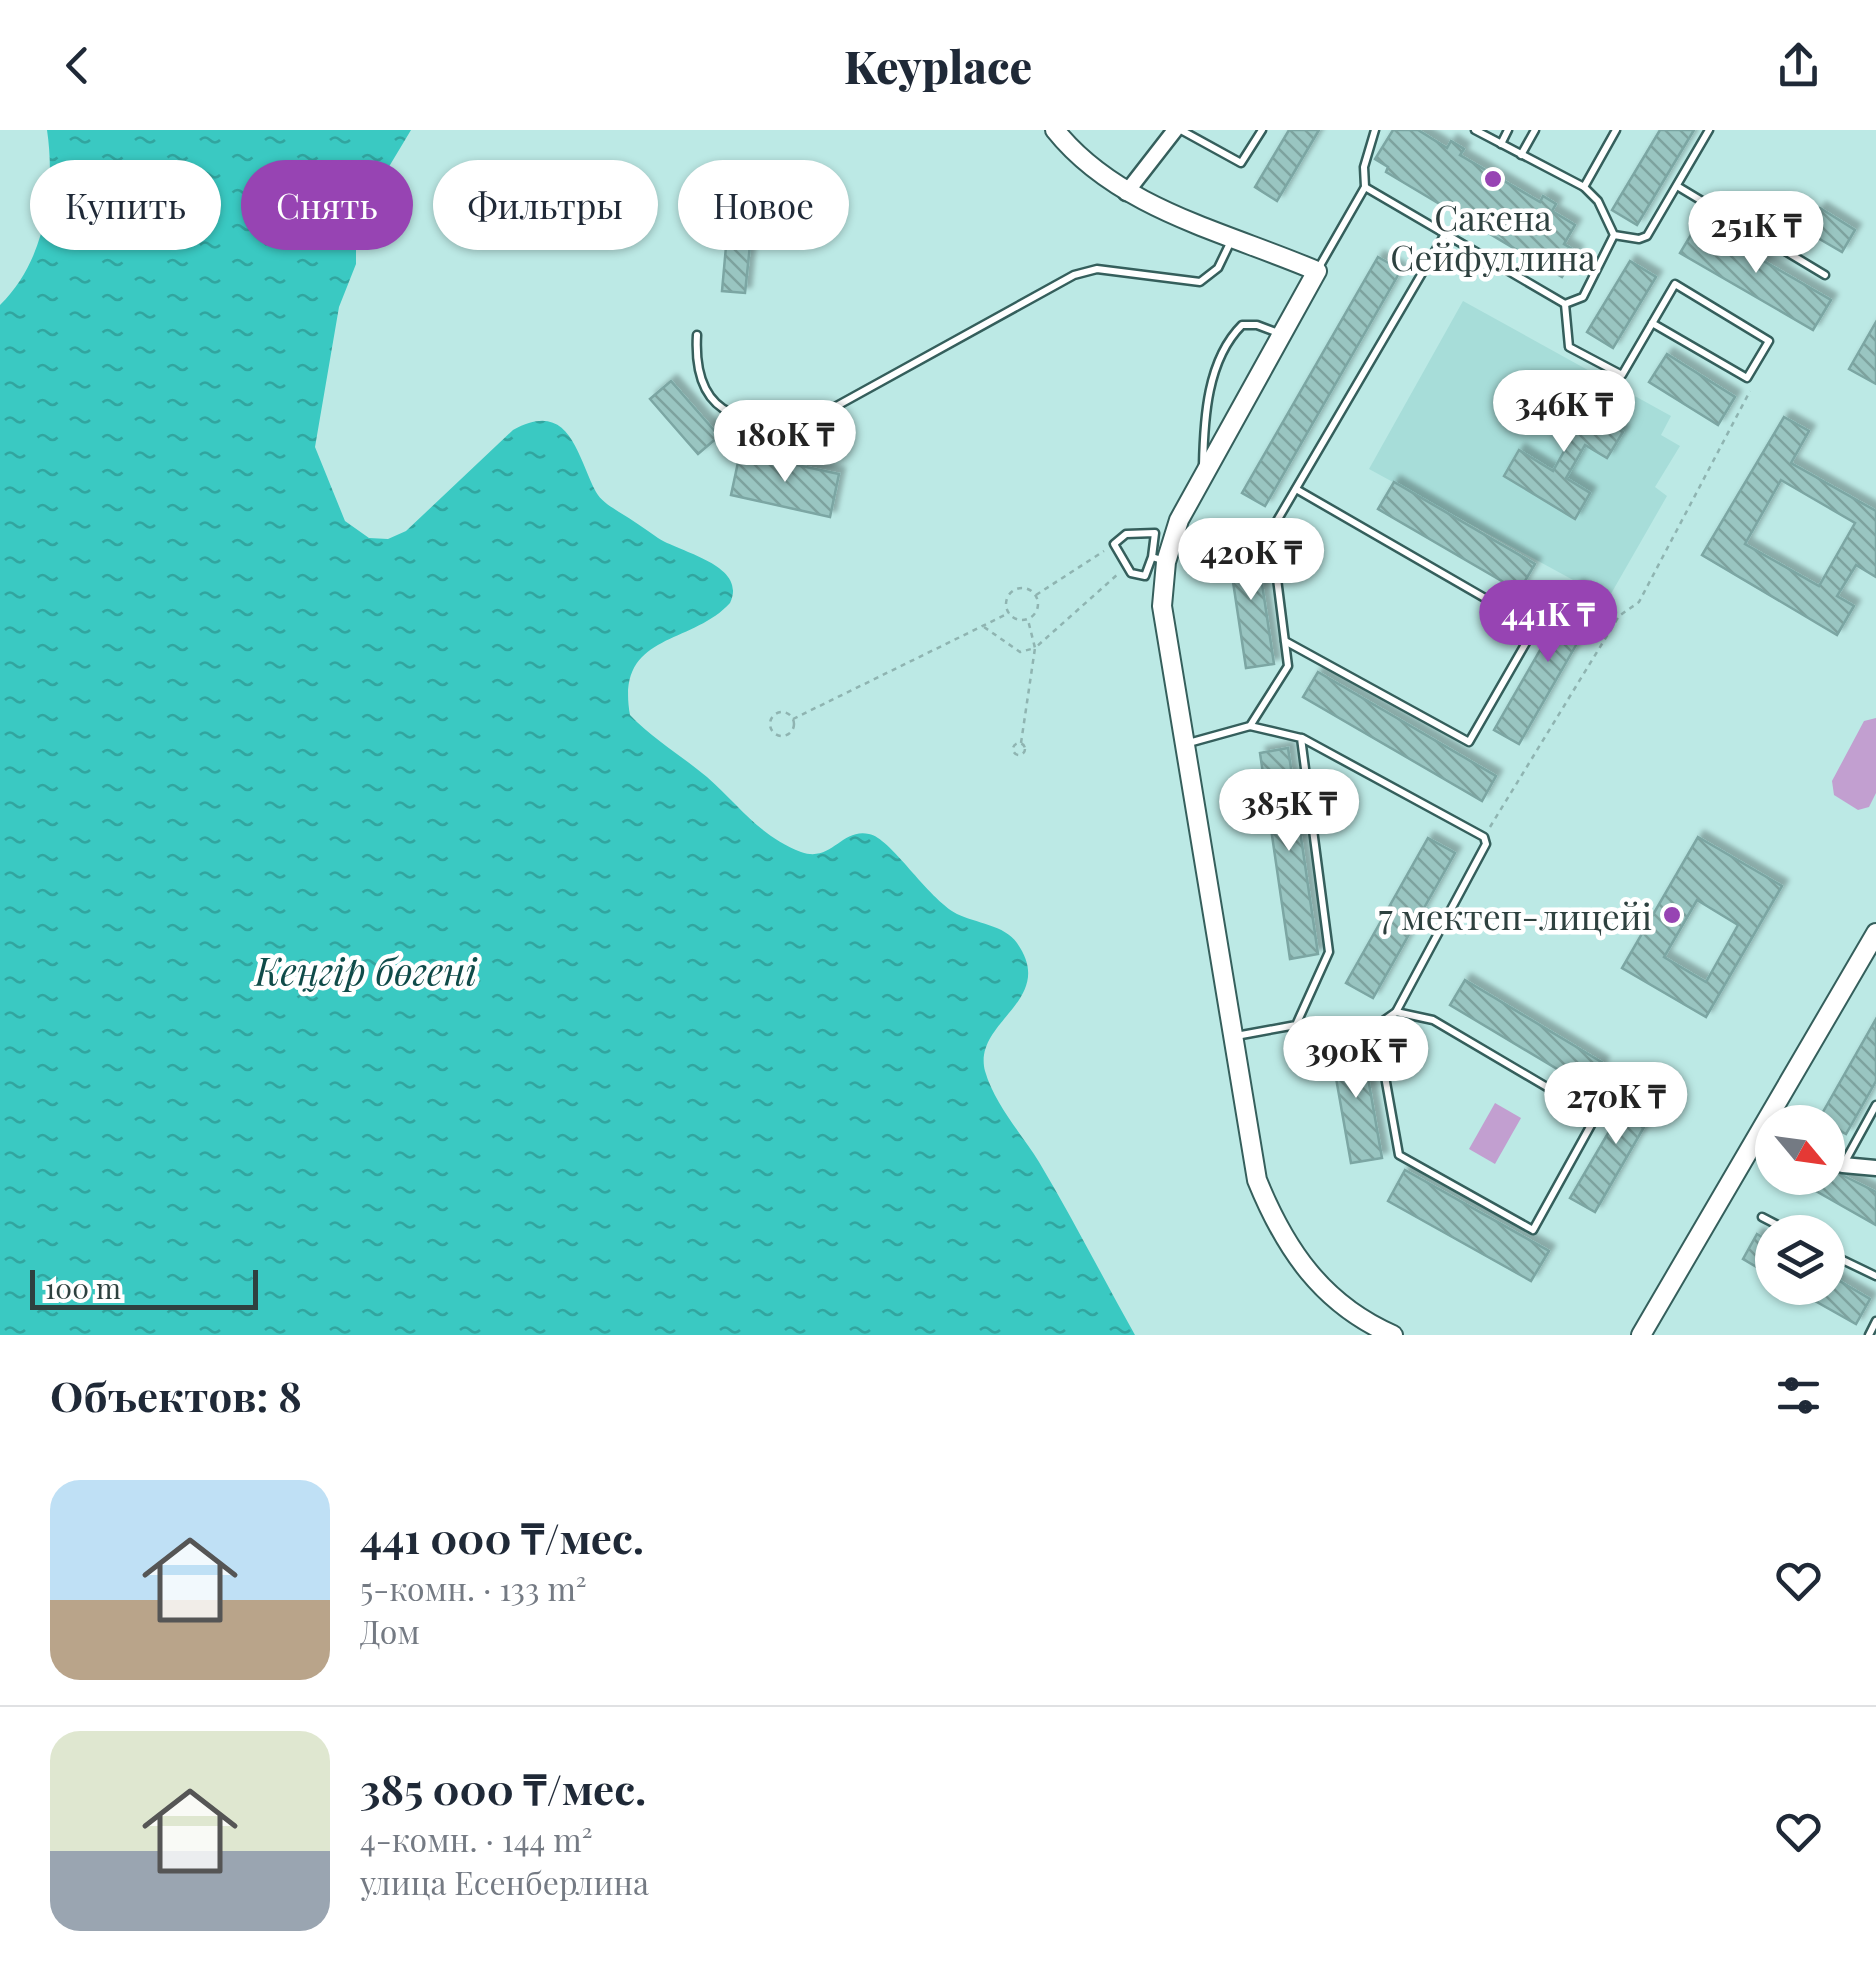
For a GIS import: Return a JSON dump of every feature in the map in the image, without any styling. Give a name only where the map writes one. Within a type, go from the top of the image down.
[{"type":"street","points":[[1054,130],[1095,174],[1126,193],[1317,271],[1159,560],[1162,606],[1252,1153],[1273,1220],[1317,1285],[1350,1313],[1393,1335]]},
{"type":"street","points":[[1126,193],[1178,130]]},
{"type":"street","points":[[1780,1105],[1876,933]]},
{"type":"street","points":[[1641,1335],[1755,1148]]},
{"type":"street","points":[[1845,1165],[1876,1168]]},
{"type":"lane","points":[[1178,130],[1241,163],[1262,130]]},
{"type":"lane","points":[[1317,271],[1365,188],[1364,167],[1375,130]]},
{"type":"lane","points":[[1475,130],[1584,187],[1598,201],[1614,235]]},
{"type":"lane","points":[[1500,144],[1508,130]]},
{"type":"lane","points":[[1521,154],[1535,130]]},
{"type":"lane","points":[[1584,187],[1616,130]]},
{"type":"lane","points":[[1614,235],[1639,239],[1647,236],[1709,130]]},
{"type":"lane","points":[[1676,186],[1826,275]]},
{"type":"lane","points":[[1365,188],[1565,304]]},
{"type":"lane","points":[[1250,726],[1288,666],[1272,531],[1445,234]]},
{"type":"lane","points":[[697,336],[695,369],[712,403],[748,420],[789,421],[824,413],[1074,275],[1097,270],[1200,282],[1218,268],[1234,235]]},
{"type":"lane","points":[[1565,304],[1583,297],[1614,235]]},
{"type":"lane","points":[[1565,304],[1570,347],[1622,376],[1675,284],[1769,340],[1748,378],[1652,324]]},
{"type":"lane","points":[[1203,476],[1214,366],[1225,342],[1242,325],[1257,325],[1282,335]]},
{"type":"lane","points":[[1285,641],[1470,742],[1535,627],[1296,489]]},
{"type":"lane","points":[[1154,533],[1159,560],[1144,576],[1131,574],[1114,544],[1126,534],[1154,533]]},
{"type":"lane","points":[[1182,745],[1250,726],[1301,738],[1484,837],[1482,853],[1396,1012],[1376,1026],[1296,1025],[1232,1037]]},
{"type":"lane","points":[[1296,1025],[1329,952],[1301,738]]},
{"type":"lane","points":[[1376,1026],[1399,1155],[1533,1230],[1596,1116],[1433,1020],[1396,1012]]},
{"type":"lane","points":[[1845,1161],[1876,1105]]},
{"type":"lane","points":[[1845,1261],[1876,1276]]},
{"type":"lane","points":[[1869,1335],[1876,1321]]},
{"type":"path","points":[[1484,837],[1619,616],[1639,602],[1668,552],[1751,396],[1748,378]]},
{"type":"path","points":[[1036,595],[1114,544]]},
{"type":"path","points":[[982,626],[1020,652],[1035,648],[1127,567]]},
{"type":"path","points":[[1008,613],[1006,602],[1015,589],[1026,588],[1036,595]]},
{"type":"path","points":[[1027,619],[1037,608],[1036,595]]},
{"type":"path","points":[[793,719],[789,735],[777,736],[771,730],[771,719],[777,713],[793,719],[1008,613],[1027,619]]},
{"type":"path","points":[[1021,743],[1035,648],[1027,619]]},
{"type":"shaded area","points":[[1463,301],[1671,416],[1661,435],[1680,446],[1655,487],[1667,496],[1608,599],[1369,469]]},
{"type":"shaded area","points":[[1876,718],[1876,793],[1869,807],[1858,810],[1834,795],[1832,781],[1864,721]]},
{"type":"shaded area","points":[[1495,1103],[1521,1118],[1495,1164],[1469,1149]]},
{"type":"water","name":"Кеңгір бөгені","points":[[47,130],[411,130],[393,160],[241,160],[241,250],[356,250],[356,264],[339,307],[315,447],[345,521],[369,538],[388,539],[406,531],[513,430],[547,421],[569,436],[603,501],[658,538],[709,562],[730,579],[730,603],[714,617],[645,654],[634,669],[628,688],[630,715],[707,777],[761,829],[786,845],[801,852],[821,853],[851,836],[869,834],[887,846],[945,906],[1005,932],[1017,943],[1027,963],[1027,980],[1021,996],[990,1038],[984,1054],[985,1071],[995,1095],[1052,1183],[1135,1335],[0,1335],[0,305],[28,268],[35,250],[221,250],[221,160],[49,160]]},
{"type":"building","points":[[1289,130],[1319,130],[1277,201],[1255,187]]},
{"type":"building","points":[[1393,130],[1418,130],[1447,148],[1451,141],[1464,149],[1460,155],[1540,202],[1543,196],[1556,204],[1552,211],[1575,225],[1564,244],[1577,252],[1562,277],[1386,172],[1388,167],[1375,159]]},
{"type":"building","points":[[1660,130],[1694,130],[1637,225],[1612,210]]},
{"type":"building","points":[[1820,208],[1855,230],[1842,252],[1806,231]]},
{"type":"building","points":[[1698,223],[1831,300],[1813,330],[1680,253]]},
{"type":"building","points":[[726,250],[749,250],[745,293],[722,291]]},
{"type":"building","points":[[1378,257],[1401,270],[1265,506],[1242,493]]},
{"type":"building","points":[[1630,261],[1656,277],[1613,348],[1587,332]]},
{"type":"building","points":[[1876,322],[1876,384],[1849,369]]},
{"type":"building","points":[[1667,354],[1735,397],[1718,425],[1649,382]]},
{"type":"building","points":[[671,381],[719,436],[698,454],[650,399]]},
{"type":"building","points":[[1551,390],[1623,432],[1607,458],[1585,445],[1566,478],[1590,493],[1575,519],[1504,476],[1519,450],[1553,471],[1572,437],[1536,416]]},
{"type":"building","points":[[1784,417],[1809,431],[1791,463],[1876,511],[1876,577],[1856,565],[1837,596],[1854,606],[1837,635],[1702,555]],"holes":[[[1781,480],[1855,523],[1819,586],[1745,544]]]},
{"type":"building","points":[[740,453],[839,474],[830,517],[731,495]]},
{"type":"building","points":[[1394,482],[1535,564],[1519,591],[1378,509]]},
{"type":"building","points":[[1255,537],[1274,664],[1246,668],[1227,542]]},
{"type":"building","points":[[1577,586],[1602,600],[1519,744],[1494,730]]},
{"type":"building","points":[[1318,672],[1496,776],[1482,801],[1303,697]]},
{"type":"building","points":[[1288,748],[1318,954],[1290,959],[1260,753]]},
{"type":"building","points":[[1698,837],[1782,886],[1706,1017],[1622,968]],"holes":[[[1697,900],[1738,925],[1706,982],[1664,957]]]},
{"type":"building","points":[[1428,838],[1455,853],[1373,998],[1346,983]]},
{"type":"building","points":[[1465,980],[1603,1063],[1589,1088],[1450,1005]]},
{"type":"building","points":[[1876,1019],[1876,1081],[1846,1134],[1845,1105],[1827,1105]]},
{"type":"building","points":[[1361,1038],[1382,1158],[1351,1163],[1330,1044]]},
{"type":"building","points":[[1638,1082],[1662,1096],[1595,1212],[1570,1198]]},
{"type":"building","points":[[1405,1170],[1549,1251],[1531,1281],[1388,1201]]},
{"type":"building","points":[[1845,1176],[1876,1192],[1876,1225],[1823,1195],[1845,1195]]},
{"type":"building","points":[[1755,1238],[1755,1266],[1743,1259]]},
{"type":"building","points":[[1845,1284],[1870,1299],[1856,1324],[1822,1305],[1845,1305]]},
{"type":"place","name":"Сакена Сейфуллина","points":[[1493,179]]},
{"type":"place","name":"7 мектеп-лицейі","points":[[1672,915]]}]
